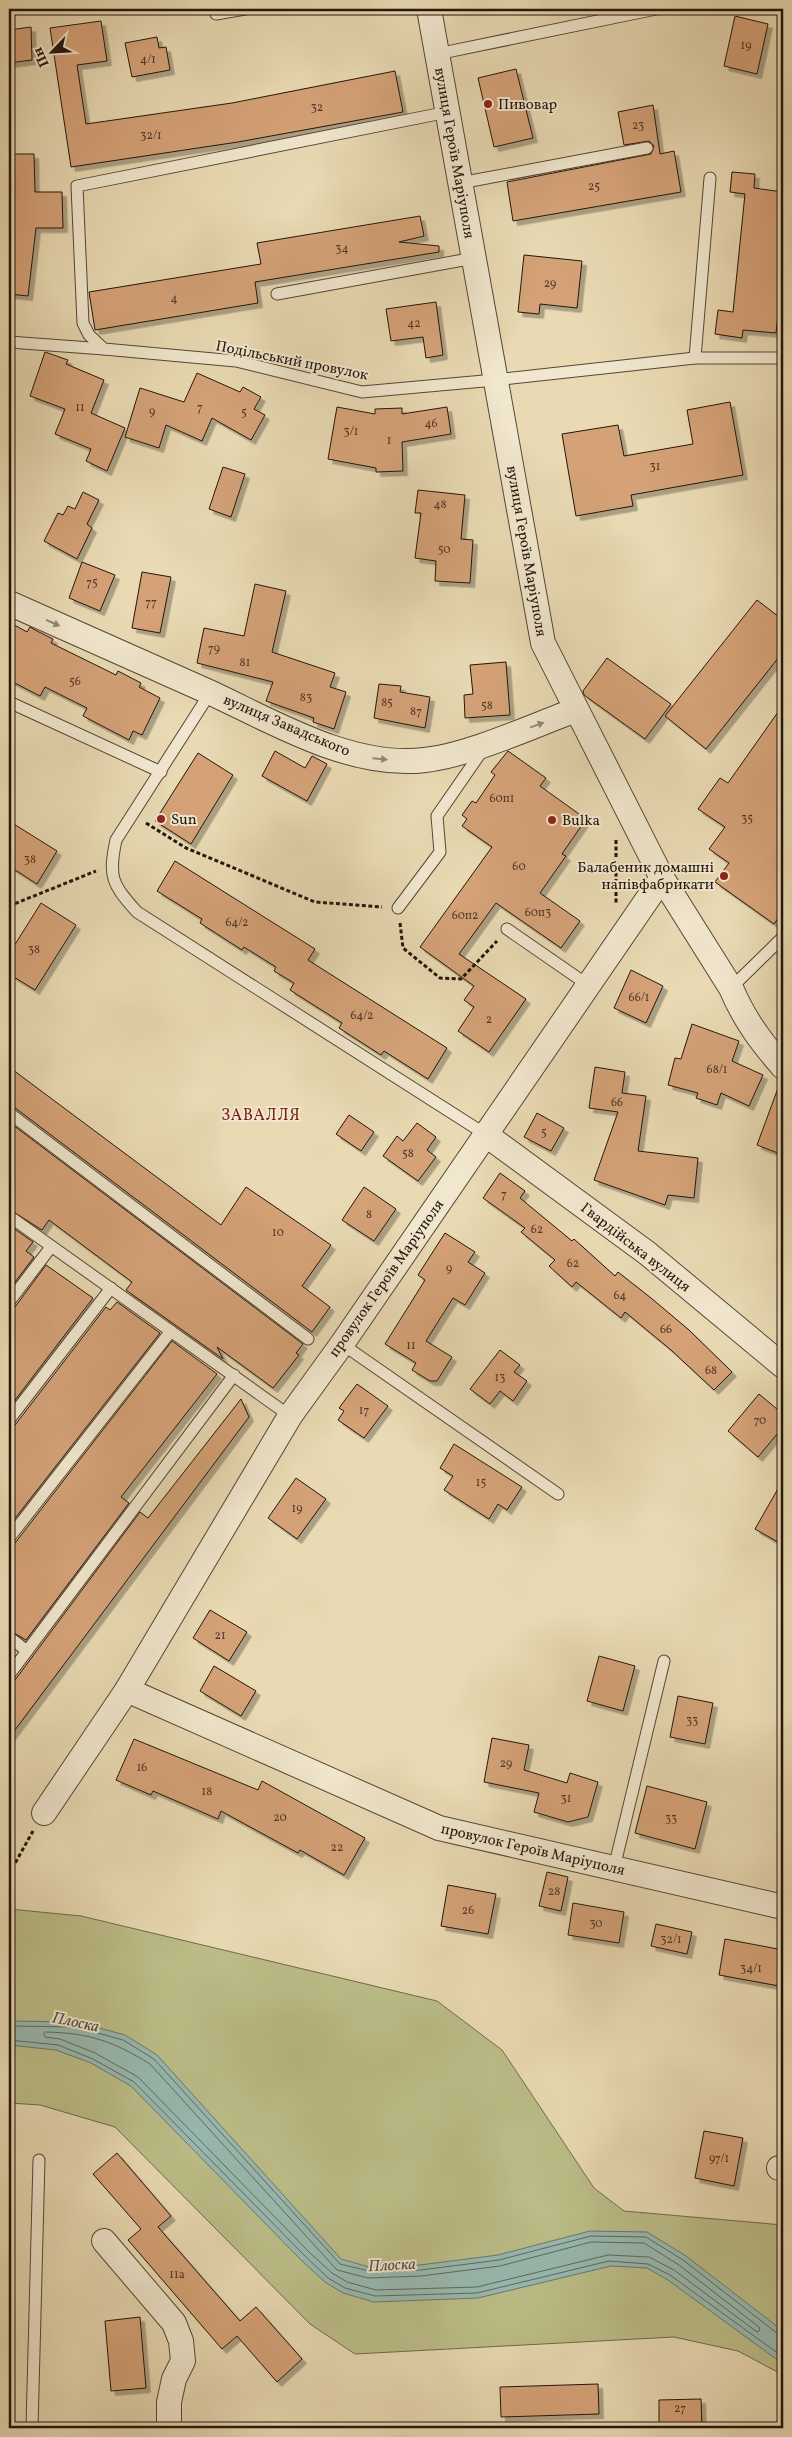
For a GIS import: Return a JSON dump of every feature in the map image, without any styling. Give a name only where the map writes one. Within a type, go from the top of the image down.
[{"type":"street","name":"вулиця Героїв Маріуполя","points":[[429,9],[541,633],[548,653],[576,710],[662,878],[731,988],[739,1007],[757,1038],[783,1067]]},
{"type":"street","name":"вулиця Завадського","points":[[9,603],[333,748],[367,758],[408,761],[426,760],[487,743],[576,710]]},
{"type":"street","name":"провулок Героїв Маріуполя","points":[[44,1814],[127,1690],[290,1416],[342,1344],[662,878]]},
{"type":"street","name":"Гвардійська вулиця","points":[[485,1134],[647,1252],[783,1366]]},
{"type":"street","name":"провулок Героїв Маріуполя","points":[[127,1690],[439,1828],[783,1907]]},
{"type":"street","points":[[104,2241],[174,2324],[181,2341],[183,2361],[174,2379],[169,2402],[169,2428]]},
{"type":"lane","points":[[215,9],[216,14],[245,9]]},
{"type":"lane","points":[[438,54],[656,9]]},
{"type":"lane","points":[[104,349],[89,334],[83,323],[78,186],[448,112]]},
{"type":"lane","points":[[460,182],[647,148]]},
{"type":"lane","points":[[695,358],[710,178]]},
{"type":"lane","points":[[277,294],[474,258]]},
{"type":"lane","name":"Подільський провулок","points":[[9,342],[236,362],[362,392],[495,380],[695,358],[783,358]]},
{"type":"lane","points":[[210,693],[116,840],[110,865],[118,891],[137,912],[485,1134]]},
{"type":"lane","points":[[9,702],[161,772]]},
{"type":"lane","points":[[398,908],[440,852],[437,816],[487,743]]},
{"type":"lane","points":[[507,929],[588,985]]},
{"type":"lane","points":[[731,988],[783,937]]},
{"type":"lane","points":[[9,1113],[308,1339]]},
{"type":"lane","points":[[9,1216],[290,1416]]},
{"type":"lane","points":[[9,1302],[51,1247]]},
{"type":"lane","points":[[9,1420],[111,1288]]},
{"type":"lane","points":[[9,1538],[171,1331]]},
{"type":"lane","points":[[342,1344],[558,1494]]},
{"type":"lane","points":[[9,1675],[234,1375]]},
{"type":"lane","points":[[9,1637],[27,1651]]},
{"type":"lane","points":[[614,1868],[664,1661]]},
{"type":"lane","points":[[32,2428],[39,2160]]},
{"type":"path","points":[[132,815],[186,848],[315,902],[398,908],[403,948],[440,978],[460,979],[507,929]]},
{"type":"path","points":[[616,838],[616,906]]},
{"type":"path","points":[[9,906],[110,865]]},
{"type":"path","points":[[9,1874],[44,1814]]},
{"type":"green space","points":[[9,1909],[81,1916],[437,2001],[502,2050],[594,2188],[624,2211],[783,2225],[783,2375],[738,2351],[674,2337],[355,2354],[310,2324],[115,2127],[40,2105],[9,2103]]},
{"type":"water","points":[[9,2021],[77,2022],[125,2035],[157,2055],[341,2259],[369,2267],[420,2265],[498,2255],[590,2231],[647,2232],[686,2256],[783,2331],[783,2364],[668,2280],[647,2268],[611,2266],[478,2298],[374,2302],[343,2293],[325,2282],[301,2260],[131,2086],[91,2063],[56,2050],[9,2045]]},
{"type":"water","points":[[270,2424],[409,2427],[410,2428],[209,2428]]},
{"type":"building","points":[[735,16],[768,24],[757,74],[724,66]]},
{"type":"building","points":[[101,21],[107,61],[77,65],[86,124],[232,103],[395,71],[403,112],[238,142],[71,167],[50,28]]},
{"type":"building","points":[[31,27],[32,60],[9,63],[9,30]]},
{"type":"building","points":[[157,37],[159,48],[166,47],[170,70],[132,77],[125,43]]},
{"type":"building","points":[[516,69],[533,138],[494,147],[478,78]]},
{"type":"building","points":[[653,105],[660,154],[674,151],[681,192],[513,221],[507,182],[651,154],[654,146],[649,141],[624,145],[618,112]]},
{"type":"building","points":[[9,154],[34,154],[35,192],[62,192],[63,228],[36,228],[28,296],[9,294]]},
{"type":"building","points":[[732,172],[755,174],[754,188],[783,192],[783,270],[776,333],[743,330],[742,338],[715,334],[718,310],[733,312],[745,194],[730,192]]},
{"type":"building","points":[[420,216],[424,236],[399,242],[439,246],[439,252],[255,282],[258,303],[95,330],[89,292],[261,264],[257,243]]},
{"type":"building","points":[[524,255],[582,261],[577,308],[540,304],[539,314],[518,312]]},
{"type":"building","points":[[436,302],[443,355],[426,358],[423,337],[391,341],[386,309]]},
{"type":"building","points":[[45,352],[68,360],[66,364],[104,380],[91,413],[125,428],[107,471],[86,461],[91,449],[55,434],[65,409],[30,396]]},
{"type":"building","points":[[197,373],[240,392],[243,387],[261,397],[254,409],[265,415],[251,440],[212,418],[202,441],[166,425],[159,448],[125,437],[140,388],[184,402]]},
{"type":"building","points":[[730,402],[743,475],[631,495],[633,506],[576,516],[562,434],[618,425],[624,456],[693,444],[687,410]]},
{"type":"building","points":[[337,407],[375,414],[375,409],[402,408],[402,414],[447,407],[451,434],[402,442],[403,471],[376,472],[376,468],[328,459]]},
{"type":"building","points":[[223,467],[245,474],[231,517],[209,509]]},
{"type":"building","points":[[418,490],[465,495],[461,539],[473,540],[470,583],[435,581],[436,561],[415,558],[421,513],[415,513]]},
{"type":"building","points":[[83,492],[99,500],[87,524],[92,528],[77,559],[44,541],[58,513],[63,515],[68,506],[75,509]]},
{"type":"building","points":[[82,562],[115,575],[100,611],[69,598]]},
{"type":"building","points":[[142,572],[171,577],[160,633],[132,628]]},
{"type":"building","points":[[255,584],[286,591],[272,652],[335,673],[330,687],[346,692],[334,729],[313,722],[314,718],[266,701],[273,682],[197,663],[204,628],[244,636]]},
{"type":"building","points":[[757,600],[783,620],[783,652],[706,749],[665,716]]},
{"type":"building","points":[[9,622],[27,632],[30,627],[53,639],[51,643],[116,675],[118,671],[141,683],[139,687],[160,698],[142,735],[133,731],[129,740],[83,716],[87,708],[45,687],[40,696],[9,680]]},
{"type":"building","points":[[607,658],[671,704],[645,739],[584,695],[583,691]]},
{"type":"building","points":[[506,662],[510,715],[465,718],[464,695],[473,694],[470,665]]},
{"type":"building","points":[[379,684],[401,686],[400,692],[430,697],[425,728],[374,718]]},
{"type":"building","points":[[783,705],[783,911],[774,924],[715,882],[729,863],[709,849],[725,827],[698,809],[720,778],[728,783]]},
{"type":"building","points":[[275,751],[305,768],[312,756],[327,764],[307,801],[262,776]]},
{"type":"building","points":[[508,751],[546,778],[540,786],[586,819],[562,854],[566,856],[540,893],[580,921],[561,948],[496,903],[459,954],[526,999],[489,1052],[458,1031],[474,1007],[464,1000],[474,986],[420,947],[492,847],[462,826],[467,819],[462,815],[472,801],[476,803],[495,775],[491,772]]},
{"type":"building","points":[[198,753],[233,775],[191,844],[155,821]]},
{"type":"building","points":[[9,821],[57,851],[37,884],[9,866]]},
{"type":"building","points":[[175,861],[315,949],[308,960],[447,1048],[428,1079],[384,1051],[381,1055],[339,1028],[342,1023],[290,990],[294,983],[274,971],[276,967],[244,947],[242,950],[200,923],[202,919],[157,891]]},
{"type":"building","points":[[41,903],[76,925],[35,990],[9,974],[9,954]]},
{"type":"building","points":[[631,970],[663,986],[646,1023],[614,1008]]},
{"type":"building","points":[[692,1024],[739,1041],[732,1061],[763,1075],[749,1106],[721,1093],[717,1105],[696,1098],[698,1093],[668,1085],[675,1058],[681,1059]]},
{"type":"building","points":[[9,1067],[221,1225],[246,1187],[331,1245],[302,1286],[330,1307],[312,1332],[14,1107],[9,1106]]},
{"type":"building","points":[[595,1067],[625,1072],[622,1093],[646,1096],[638,1151],[698,1158],[694,1198],[668,1195],[665,1205],[594,1180],[618,1112],[589,1108]]},
{"type":"building","points":[[781,1080],[783,1080],[783,1155],[757,1145]]},
{"type":"building","points":[[537,1113],[564,1128],[551,1151],[524,1137]]},
{"type":"building","points":[[349,1115],[374,1132],[361,1151],[336,1134]]},
{"type":"building","points":[[9,1122],[303,1344],[296,1353],[299,1355],[273,1388],[217,1347],[223,1359],[126,1290],[132,1282],[49,1220],[42,1230],[9,1209]]},
{"type":"building","points":[[417,1123],[436,1137],[427,1150],[436,1157],[418,1181],[383,1156],[397,1136],[403,1141]]},
{"type":"building","points":[[500,1173],[525,1191],[520,1198],[572,1241],[574,1239],[615,1276],[618,1272],[651,1298],[689,1330],[732,1372],[714,1390],[671,1350],[625,1312],[621,1318],[576,1282],[572,1287],[549,1266],[555,1260],[521,1232],[525,1228],[483,1198]]},
{"type":"building","points":[[364,1187],[396,1209],[374,1241],[342,1220]]},
{"type":"building","points":[[9,1225],[33,1242],[26,1251],[34,1257],[9,1290]]},
{"type":"building","points":[[445,1233],[475,1252],[468,1262],[485,1273],[465,1305],[453,1298],[426,1341],[452,1357],[437,1381],[430,1381],[412,1370],[416,1363],[385,1344],[425,1280],[418,1275]]},
{"type":"building","points":[[46,1265],[93,1298],[9,1408],[9,1309],[15,1307]]},
{"type":"building","points":[[117,1302],[160,1333],[9,1526],[9,1427],[15,1425],[106,1307],[110,1310]]},
{"type":"building","points":[[172,1341],[217,1374],[121,1497],[129,1503],[26,1640],[9,1630],[9,1545],[15,1543]]},
{"type":"building","points":[[500,1350],[520,1365],[514,1372],[527,1381],[513,1401],[500,1391],[490,1404],[470,1389]]},
{"type":"building","points":[[357,1384],[388,1406],[364,1438],[338,1420],[344,1411],[339,1408]]},
{"type":"building","points":[[759,1394],[783,1414],[783,1427],[758,1457],[728,1431]]},
{"type":"building","points":[[241,1399],[249,1417],[9,1738],[9,1682],[15,1680],[140,1512],[148,1518]]},
{"type":"building","points":[[454,1444],[522,1487],[507,1510],[498,1504],[489,1519],[444,1490],[453,1476],[440,1468]]},
{"type":"building","points":[[296,1478],[326,1499],[297,1539],[268,1518]]},
{"type":"building","points":[[783,1480],[783,1545],[755,1529]]},
{"type":"building","points":[[210,1610],[247,1632],[229,1661],[193,1638]]},
{"type":"building","points":[[599,1656],[635,1666],[623,1711],[587,1701]]},
{"type":"building","points":[[214,1666],[256,1691],[241,1716],[200,1691]]},
{"type":"building","points":[[678,1696],[713,1703],[705,1744],[670,1737]]},
{"type":"building","points":[[492,1738],[529,1745],[524,1770],[567,1783],[570,1773],[598,1782],[588,1817],[568,1822],[534,1812],[539,1793],[484,1782]]},
{"type":"building","points":[[134,1739],[258,1790],[262,1781],[365,1838],[344,1875],[300,1850],[298,1853],[221,1811],[218,1819],[153,1791],[151,1795],[116,1780]]},
{"type":"building","points":[[647,1786],[707,1802],[695,1849],[635,1833]]},
{"type":"building","points":[[547,1872],[568,1877],[561,1911],[539,1906]]},
{"type":"building","points":[[448,1885],[496,1894],[488,1934],[441,1926]]},
{"type":"building","points":[[573,1903],[624,1912],[619,1943],[568,1935]]},
{"type":"building","points":[[656,1924],[692,1932],[687,1954],[651,1946]]},
{"type":"building","points":[[725,1939],[783,1950],[779,1986],[719,1975]]},
{"type":"building","points":[[704,2131],[743,2138],[734,2186],[695,2178]]},
{"type":"building","points":[[117,2153],[171,2216],[158,2227],[240,2321],[256,2307],[302,2359],[277,2382],[237,2336],[222,2349],[128,2240],[141,2229],[93,2174]]},
{"type":"building","points":[[140,2317],[146,2388],[111,2391],[105,2321]]},
{"type":"building","points":[[598,2384],[599,2414],[501,2417],[500,2387]]},
{"type":"building","points":[[701,2399],[702,2428],[659,2428],[659,2400]]},
{"type":"place","name":"Пивовар","points":[[488,104]]},
{"type":"place","name":"Sun","points":[[161,819]]},
{"type":"place","name":"Bulka","points":[[552,820]]},
{"type":"place","name":"Балабеник домашні напівфабрикати","points":[[724,876]]},
{"type":"district","name":"ЗАВАЛЛЯ","points":[[261,1114]]},
{"type":"water label","name":"Плоска","points":[[76,2021]]},
{"type":"water label","name":"Плоска","points":[[392,2264]]}]
